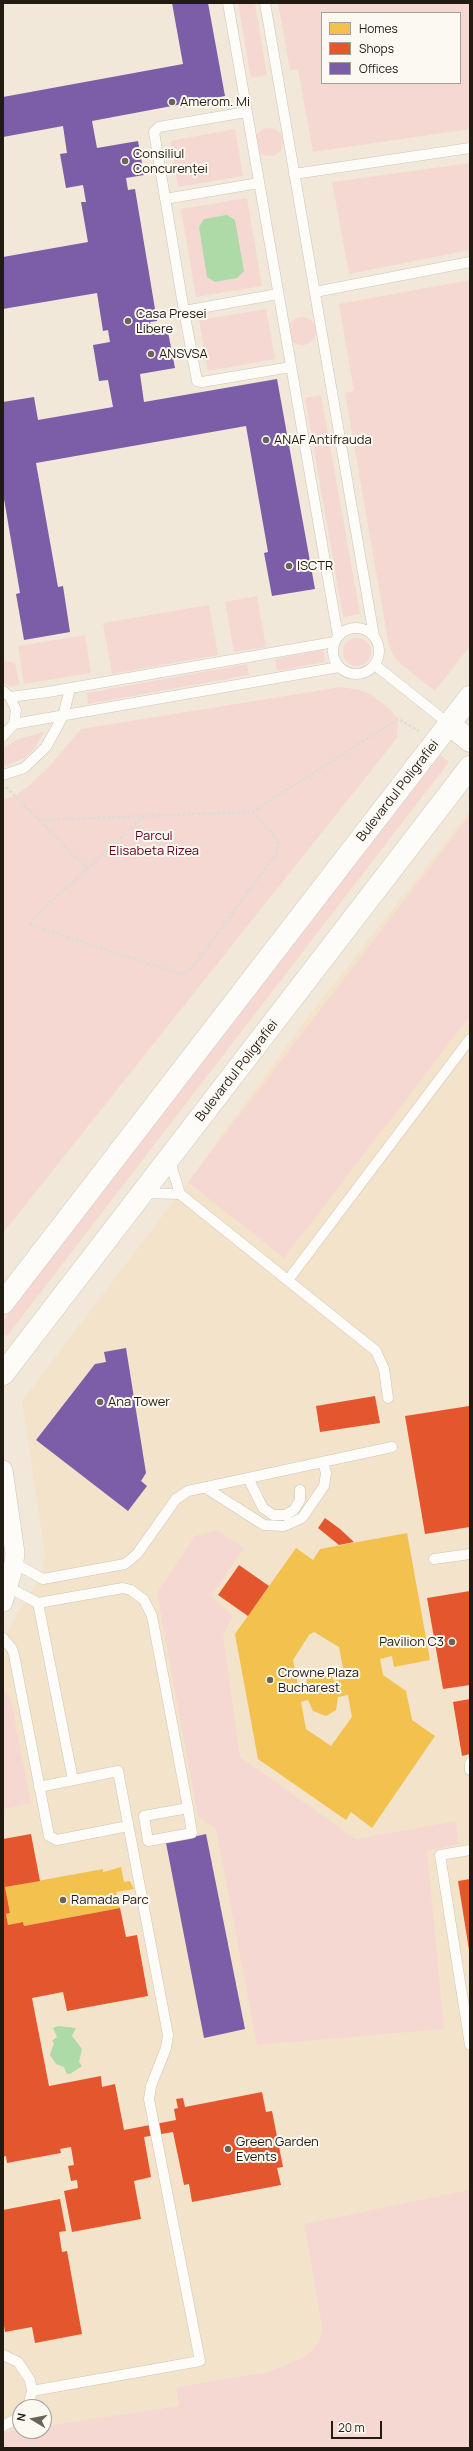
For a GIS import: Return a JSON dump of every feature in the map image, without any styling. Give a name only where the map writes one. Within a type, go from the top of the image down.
[{"type":"main road","name":"Bulevardul Poligrafiei","points":[[3,1303],[470,697]]},
{"type":"main road","points":[[449,724],[470,741]]},
{"type":"main road","name":"Bulevardul Poligrafiei","points":[[3,1374],[470,767]]},
{"type":"street","points":[[3,1470],[14,1535],[14,1563],[6,1594]]},
{"type":"lane","points":[[228,3],[336,639],[333,655],[339,666],[350,674],[357,674],[370,670],[375,665],[380,654],[374,636],[265,3]]},
{"type":"lane","points":[[246,112],[156,129],[154,136],[164,199],[197,381],[202,382],[291,367]]},
{"type":"lane","points":[[294,174],[470,148]]},
{"type":"lane","points":[[164,199],[259,183]]},
{"type":"lane","points":[[315,292],[470,262]]},
{"type":"lane","points":[[184,311],[278,294]]},
{"type":"lane","points":[[3,736],[14,724],[16,710],[7,694],[70,688],[336,639],[343,632],[356,627],[363,628],[374,636]]},
{"type":"lane","points":[[375,665],[449,724]]},
{"type":"lane","points":[[14,724],[339,666]]},
{"type":"lane","points":[[3,775],[24,768],[35,759],[46,746],[62,716],[70,688]]},
{"type":"lane","points":[[288,1280],[470,1039]]},
{"type":"lane","points":[[169,1158],[180,1194],[376,1350],[384,1369],[388,1398]]},
{"type":"lane","points":[[141,1194],[180,1194]]},
{"type":"lane","points":[[14,1563],[43,1579],[125,1564],[137,1554],[176,1499],[188,1492],[392,1447]]},
{"type":"lane","points":[[206,1488],[264,1525],[284,1526],[302,1518],[324,1486],[326,1473],[324,1462]]},
{"type":"lane","points":[[248,1478],[263,1508],[273,1515],[285,1515],[294,1510],[300,1500],[300,1490]]},
{"type":"lane","points":[[434,1560],[470,1554]]},
{"type":"lane","points":[[6,1594],[38,1603],[123,1588],[131,1590],[144,1600],[152,1616],[188,1808],[192,1833],[148,1841],[144,1816],[188,1808]]},
{"type":"lane","points":[[38,1603],[73,1780]]},
{"type":"lane","points":[[3,1638],[12,1649],[14,1656],[48,1831],[53,1838],[57,1840],[128,1826]]},
{"type":"lane","points":[[470,1763],[470,1770]]},
{"type":"lane","points":[[32,2391],[200,2361],[149,2099],[151,2086],[166,2048],[168,2035],[118,1771],[39,1787]]},
{"type":"lane","points":[[470,1850],[440,1855],[470,2045]]},
{"type":"lane","points":[[5,2354],[26,2370],[32,2391],[30,2399]]},
{"type":"lane","points":[[3,2426],[12,2421]]},
{"type":"path","points":[[39,820],[252,812],[398,719],[420,733]]},
{"type":"path","points":[[3,784],[87,868]]},
{"type":"path","points":[[144,816],[32,920],[31,925],[174,973],[186,973],[277,854],[278,840],[252,812]]},
{"type":"shaded area","points":[[227,215],[235,220],[244,271],[237,278],[215,282],[207,277],[199,227],[204,219]]},
{"type":"shaded area","points":[[470,811],[470,2322],[304,2224],[322,2327],[320,2338],[313,2350],[304,2358],[267,2372],[176,2387],[179,2406],[52,2425],[52,2399],[12,2399],[12,2430],[3,2432],[3,1638],[40,1577],[45,1555],[22,1401],[188,1182],[307,1018]]},
{"type":"shaded area","points":[[58,2026],[76,2028],[72,2036],[82,2049],[79,2062],[82,2066],[70,2074],[67,2074],[64,2067],[56,2064],[50,2055],[54,2043],[52,2041],[57,2037],[53,2028]]},
{"type":"green space","points":[[238,3],[255,3],[267,75],[251,78]]},
{"type":"green space","points":[[278,3],[470,3],[470,129],[313,152],[298,70],[290,70]]},
{"type":"green space","points":[[269,128],[279,132],[283,142],[279,152],[269,156],[259,152],[255,142],[259,132]]},
{"type":"green space","points":[[235,129],[243,176],[178,187],[170,141]]},
{"type":"green space","points":[[470,163],[470,250],[349,274],[332,182]]},
{"type":"green space","points":[[247,198],[262,286],[196,297],[181,209]]},
{"type":"green space","points":[[470,280],[470,646],[435,691],[403,666],[395,658],[389,646],[345,393],[354,391],[339,304]]},
{"type":"green space","points":[[266,309],[275,359],[208,371],[199,320]]},
{"type":"green space","points":[[302,317],[312,321],[316,331],[312,341],[302,345],[292,341],[288,331],[292,321]]},
{"type":"green space","points":[[321,395],[360,614],[343,617],[305,398]]},
{"type":"green space","points":[[257,596],[266,647],[234,652],[225,602]]},
{"type":"green space","points":[[209,605],[218,655],[112,674],[103,623]]},
{"type":"green space","points":[[85,635],[91,673],[24,684],[18,646]]},
{"type":"green space","points":[[357,638],[367,642],[371,652],[367,662],[357,666],[347,662],[343,652],[347,642]]},
{"type":"green space","points":[[323,650],[325,662],[277,671],[275,659]]},
{"type":"green space","points":[[3,660],[15,663],[20,685],[10,687],[3,682]]},
{"type":"green space","points":[[247,664],[249,675],[88,704],[87,693]]},
{"type":"green space","name":"Parcul Elisabeta Rizea","points":[[341,687],[360,690],[372,695],[391,710],[398,719],[397,738],[3,1233],[3,800],[15,796],[47,769],[81,729]]},
{"type":"green space","points":[[44,732],[35,748],[25,758],[3,767],[3,748],[19,739]]},
{"type":"green space","points":[[440,755],[449,762],[7,1336],[3,1333],[3,1321]]},
{"type":"green space","points":[[470,815],[470,1016],[284,1258],[188,1182]]},
{"type":"green space","points":[[217,1530],[244,1548],[211,1596],[233,1616],[223,1635],[240,1757],[356,1839],[456,1821],[459,1844],[427,1851],[444,2029],[257,2045],[216,1829],[198,1817],[157,1593],[195,1536]]},
{"type":"green space","points":[[3,1689],[11,1700],[31,1803],[3,1809]]},
{"type":"green space","points":[[469,2190],[470,2448],[3,2448],[3,2432],[12,2431],[12,2439],[52,2439],[52,2425],[179,2406],[176,2387],[267,2372],[303,2358],[313,2350],[320,2338],[322,2327],[304,2224]]},
{"type":"building: Homes","name":"Crowne Plaza Bucharest","points":[[407,1533],[430,1660],[394,1667],[392,1656],[380,1659],[383,1675],[406,1691],[412,1720],[435,1736],[372,1828],[351,1812],[346,1820],[258,1759],[235,1634],[296,1548],[313,1560],[320,1549]],"holes":[[[314,1632],[339,1647],[345,1679],[334,1681],[331,1675],[326,1671],[315,1670],[307,1677],[306,1689],[299,1690],[293,1660],[309,1635]],[[348,1695],[352,1717],[331,1746],[306,1729],[301,1702],[308,1700],[313,1711],[326,1716],[336,1710],[338,1697]]]},
{"type":"building: Homes","name":"Ramada Parc","points":[[121,1867],[124,1882],[130,1881],[134,1889],[116,1892],[120,1908],[24,1926],[23,1922],[8,1925],[6,1914],[10,1913],[5,1887],[103,1869],[103,1872]]},
{"type":"building: Shops","points":[[375,1396],[380,1423],[320,1432],[316,1406]]},
{"type":"building: Shops","points":[[469,1406],[470,1527],[425,1534],[405,1416]]},
{"type":"building: Shops","points":[[325,1518],[354,1542],[339,1545],[318,1528]]},
{"type":"building: Shops","points":[[239,1565],[269,1586],[248,1616],[218,1595]]},
{"type":"building: Shops","name":"Pavilion C3","points":[[470,1591],[470,1685],[443,1689],[427,1598]]},
{"type":"building: Shops","points":[[470,1699],[470,1754],[462,1756],[453,1702]]},
{"type":"building: Shops","points":[[31,1834],[40,1881],[5,1887],[10,1913],[6,1914],[8,1925],[23,1922],[24,1926],[120,1908],[126,1937],[137,1935],[148,1996],[67,2011],[63,1992],[32,1998],[49,2086],[101,2076],[102,2087],[115,2084],[124,2130],[176,2120],[174,2109],[178,2108],[176,2099],[183,2098],[185,2107],[262,2092],[266,2112],[272,2111],[283,2167],[277,2168],[281,2185],[192,2202],[189,2184],[184,2185],[173,2132],[144,2137],[151,2177],[134,2181],[141,2219],[72,2232],[64,2191],[78,2188],[77,2180],[71,2181],[68,2166],[74,2165],[71,2147],[60,2149],[61,2153],[7,2163],[6,2156],[3,2157],[3,1839]]},
{"type":"building: Shops","points":[[470,1879],[470,1950],[469,1950],[458,1881]]},
{"type":"building: Shops","points":[[60,2199],[66,2231],[59,2232],[62,2252],[67,2251],[82,2334],[35,2343],[32,2327],[5,2332],[3,2319],[3,2210]]},
{"type":"building: Offices","name":"Casa Presei Libere","points":[[172,3],[208,3],[225,96],[92,121],[97,148],[138,141],[144,175],[126,178],[128,190],[135,189],[157,321],[150,322],[152,334],[168,332],[175,368],[140,374],[144,402],[277,379],[315,589],[272,596],[264,553],[268,552],[246,426],[36,463],[58,587],[63,586],[70,632],[24,640],[16,594],[20,593],[3,493],[3,402],[34,397],[38,420],[113,407],[108,380],[99,381],[93,345],[110,342],[108,330],[103,331],[97,293],[3,309],[3,257],[88,242],[81,202],[86,202],[83,185],[66,188],[60,154],[67,153],[63,126],[3,137],[3,97],[183,64]]},
{"type":"building: Offices","name":"Ana Tower","points":[[126,1348],[146,1473],[141,1481],[147,1486],[128,1511],[36,1440],[95,1364],[106,1362],[104,1352]]},
{"type":"building: Offices","points":[[206,1834],[245,2029],[204,2038],[166,1843]]},
{"type":"place","name":"Amerom. Mi","points":[[172,102]]},
{"type":"place","name":"Consiliul Concurenței","points":[[125,161]]},
{"type":"place","name":"Casa Presei Libere","points":[[128,321]]},
{"type":"place","name":"ANSVSA","points":[[151,354]]},
{"type":"place","name":"ANAF Antifrauda","points":[[266,440]]},
{"type":"place","name":"ISCTR","points":[[289,566]]},
{"type":"place","name":"Ana Tower","points":[[100,1402]]},
{"type":"place","name":"Pavilion C3","points":[[452,1642]]},
{"type":"place","name":"Crowne Plaza Bucharest","points":[[270,1680]]},
{"type":"place","name":"Ramada Parc","points":[[63,1900]]},
{"type":"place","name":"Green Garden Events","points":[[228,2149]]}]
